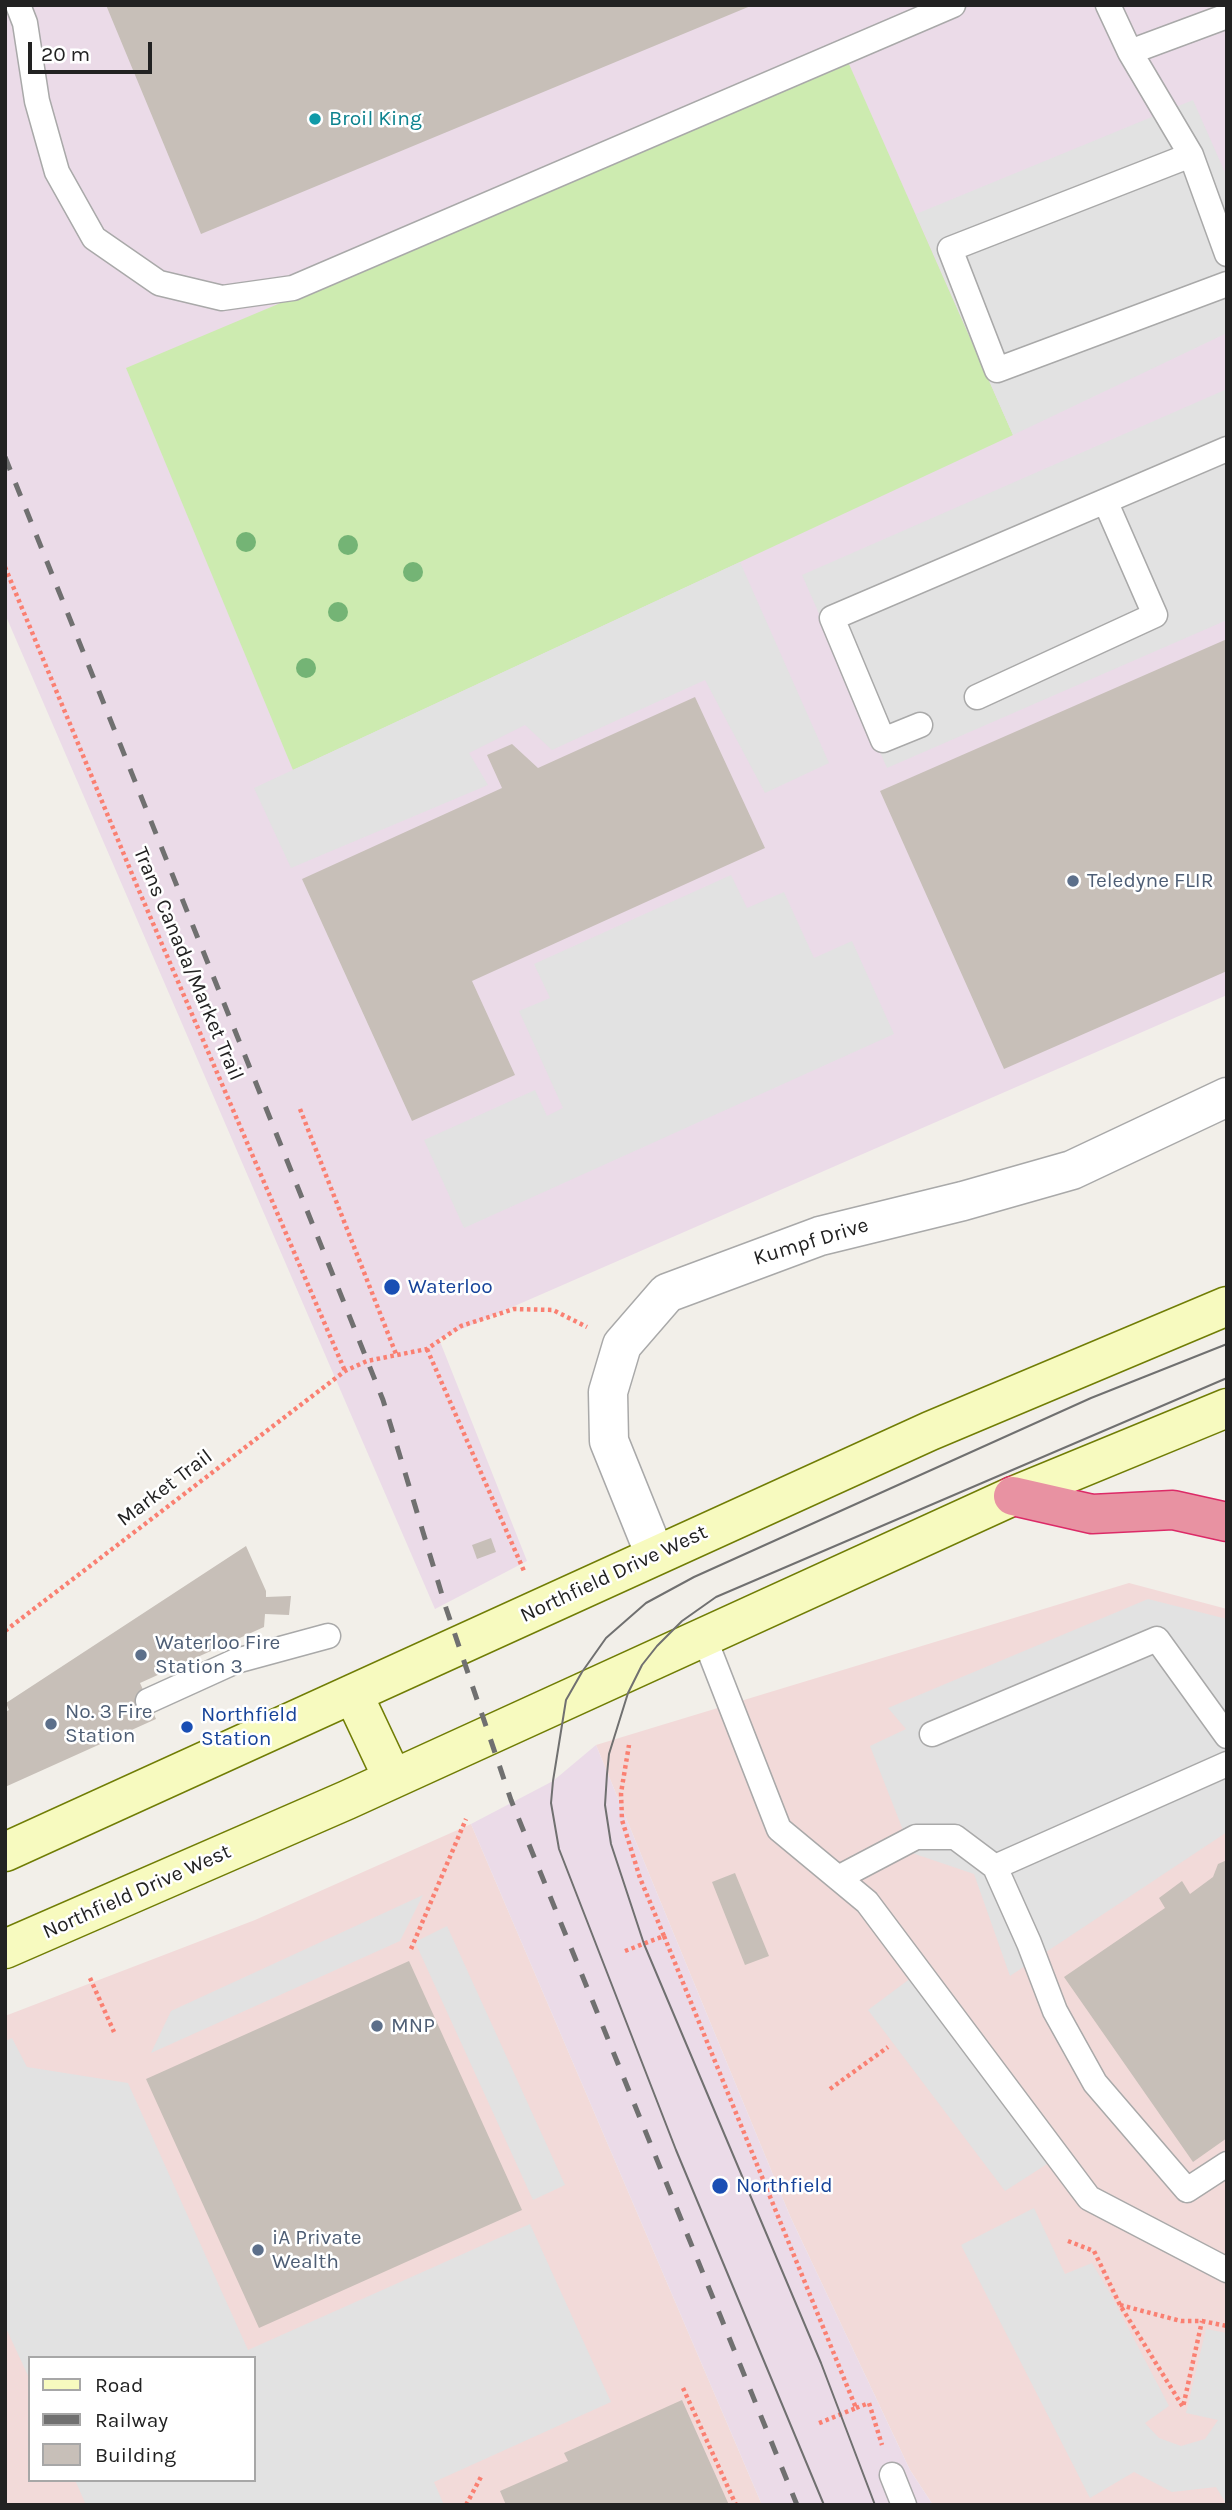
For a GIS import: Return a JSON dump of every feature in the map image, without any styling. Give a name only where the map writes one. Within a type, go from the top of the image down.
[{"type":"highway","points":[[1013,1496],[1092,1514],[1173,1510],[1227,1522]]},
{"type":"main road","name":"Northfield Drive West","points":[[5,1852],[930,1431],[1227,1306]]},
{"type":"main road","name":"Northfield Drive West","points":[[5,1949],[393,1779],[1013,1496],[1227,1408]]},
{"type":"main road","points":[[353,1694],[393,1779]]},
{"type":"street","name":"Kumpf Drive","points":[[655,1555],[609,1441],[608,1392],[622,1345],[667,1293],[820,1236],[1072,1171],[1227,1097]]},
{"type":"lane","points":[[18,5],[25,23],[37,101],[57,172],[94,238],[159,284],[222,298],[293,288],[953,5]]},
{"type":"lane","points":[[1108,5],[1130,52],[1191,155],[1227,254]]},
{"type":"lane","points":[[1130,52],[1227,16]]},
{"type":"lane","points":[[1191,155],[950,250],[997,370],[1227,284]]},
{"type":"lane","points":[[920,725],[883,740],[832,618],[1227,449]]},
{"type":"lane","points":[[977,697],[1155,615],[1106,503]]},
{"type":"lane","points":[[148,1701],[236,1661],[328,1636]]},
{"type":"lane","points":[[704,1637],[779,1829],[867,1902],[1089,2198],[1227,2270]]},
{"type":"lane","points":[[932,1734],[1157,1639],[1227,1736]]},
{"type":"lane","points":[[995,1867],[1227,1764]]},
{"type":"lane","points":[[838,1878],[916,1837],[955,1837],[995,1867],[1030,1943],[1055,2011],[1095,2082],[1186,2190],[1227,2164]]},
{"type":"lane","points":[[892,2475],[904,2505]]},
{"type":"path","name":"Trans Canada/Market Trail","points":[[5,567],[132,873],[345,1371]]},
{"type":"path","points":[[300,1109],[396,1354]]},
{"type":"path","points":[[524,1571],[427,1349],[461,1326],[514,1309],[553,1310],[622,1345]]},
{"type":"path","name":"Market Trail","points":[[5,1630],[345,1371],[367,1361],[427,1349]]},
{"type":"path","points":[[629,1745],[621,1793],[622,1820],[640,1878],[856,2408]]},
{"type":"path","points":[[411,1949],[466,1819]]},
{"type":"path","points":[[625,1951],[664,1936]]},
{"type":"path","points":[[90,1978],[114,2032]]},
{"type":"path","points":[[831,2089],[888,2047]]},
{"type":"path","points":[[1068,2241],[1094,2251],[1120,2305],[1182,2407],[1202,2321]]},
{"type":"path","points":[[1120,2305],[1181,2322],[1202,2321],[1227,2326]]},
{"type":"path","points":[[683,2388],[736,2505]]},
{"type":"path","points":[[817,2424],[869,2403],[892,2475]]},
{"type":"path","points":[[466,2505],[482,2475]]},
{"type":"shaded area","points":[[5,5],[1227,5],[1227,995],[439,1339],[527,1561],[435,1609],[5,614]]},
{"type":"shaded area","points":[[1193,100],[1227,177],[1227,333],[1013,435],[916,214]]},
{"type":"shaded area","points":[[1227,389],[1227,620],[887,768],[802,575]]},
{"type":"shaded area","points":[[740,562],[829,763],[765,793],[705,680],[552,750],[525,725],[469,753],[488,785],[291,868],[254,788]]},
{"type":"shaded area","points":[[731,875],[747,908],[784,892],[814,958],[852,941],[894,1034],[464,1228],[424,1140],[535,1090],[547,1116],[563,1108],[519,1011],[550,998],[534,964]]},
{"type":"shaded area","points":[[1129,1583],[1227,1609],[1227,2505],[933,2505],[910,2470],[790,2216],[596,1745]]},
{"type":"shaded area","points":[[1148,1599],[1227,1619],[1227,1832],[1010,1976],[974,1874],[912,1853],[870,1746],[906,1729],[888,1708]]},
{"type":"shaded area","points":[[596,1745],[790,2216],[910,2470],[933,2505],[762,2505],[471,1824],[553,1781]]},
{"type":"shaded area","points":[[471,1824],[762,2505],[5,2505],[5,2016],[255,1920]]},
{"type":"shaded area","points":[[423,1895],[400,1941],[151,2053],[171,2011]]},
{"type":"shaded area","points":[[447,1926],[565,2185],[533,2200],[415,1942]]},
{"type":"shaded area","points":[[919,1972],[1058,2157],[1005,2191],[868,2010]]},
{"type":"shaded area","points":[[12,2038],[27,2067],[128,2083],[248,2350],[530,2224],[611,2402],[434,2482],[444,2505],[86,2505],[76,2482],[256,2482],[256,2356],[28,2356],[28,2376],[5,2326],[5,2041]]},
{"type":"shaded area","points":[[1034,2208],[1065,2274],[1092,2263],[1111,2295],[1169,2406],[1145,2423],[1159,2438],[1181,2446],[1205,2439],[1218,2420],[1186,2413],[1206,2329],[1227,2333],[1227,2505],[1216,2487],[1172,2492],[1134,2472],[1090,2498],[961,2245]]},
{"type":"green space","points":[[849,64],[1013,435],[293,770],[126,368]]},
{"type":"building","name":"Broil King","points":[[106,5],[753,5],[201,234]]},
{"type":"building","name":"Teledyne FLIR","points":[[1227,639],[1227,971],[1004,1069],[880,791]]},
{"type":"building","points":[[695,697],[765,848],[472,981],[515,1075],[412,1121],[302,879],[502,788],[487,755],[512,744],[538,768]]},
{"type":"building","points":[[491,1538],[496,1552],[477,1559],[472,1545]]},
{"type":"building","name":"Waterloo Fire Station 3","points":[[246,1546],[266,1591],[266,1597],[291,1596],[289,1615],[265,1614],[264,1627],[140,1683],[156,1719],[5,1787],[5,1712],[9,1710],[6,1703]]},
{"type":"building","points":[[1227,1860],[1227,2138],[1193,2162],[1064,1977],[1165,1908],[1159,1898],[1182,1881],[1190,1894],[1213,1877],[1218,1864]]},
{"type":"building","points":[[735,1873],[769,1956],[745,1965],[712,1882]]},
{"type":"building","points":[[409,1961],[522,2210],[259,2328],[146,2079]]},
{"type":"building","points":[[682,2400],[729,2505],[506,2505],[500,2491],[568,2461],[564,2453]]},
{"type":"tram line","points":[[824,2505],[676,2150],[559,1849],[551,1803],[566,1700],[606,1638],[646,1603],[694,1577],[1091,1398],[1227,1344]]},
{"type":"tram line","points":[[875,2505],[821,2363],[644,1944],[611,1844],[605,1805],[609,1754],[628,1693],[642,1665],[657,1646],[682,1621],[716,1597],[1227,1378]]},
{"type":"railway","points":[[5,457],[383,1400],[446,1608],[511,1800],[797,2505]]},
{"type":"place","name":"Broil King","points":[[315,119]]},
{"type":"place","name":"Teledyne FLIR","points":[[1073,881]]},
{"type":"place","name":"Waterloo","points":[[392,1287]]},
{"type":"place","name":"Waterloo Fire Station 3","points":[[141,1655]]},
{"type":"place","name":"No. 3 Fire Station","points":[[51,1724]]},
{"type":"place","name":"Northfield Station","points":[[187,1727]]},
{"type":"place","name":"MNP","points":[[377,2026]]},
{"type":"place","name":"Northfield","points":[[720,2186]]},
{"type":"place","name":"iA Private Wealth","points":[[258,2250]]}]
